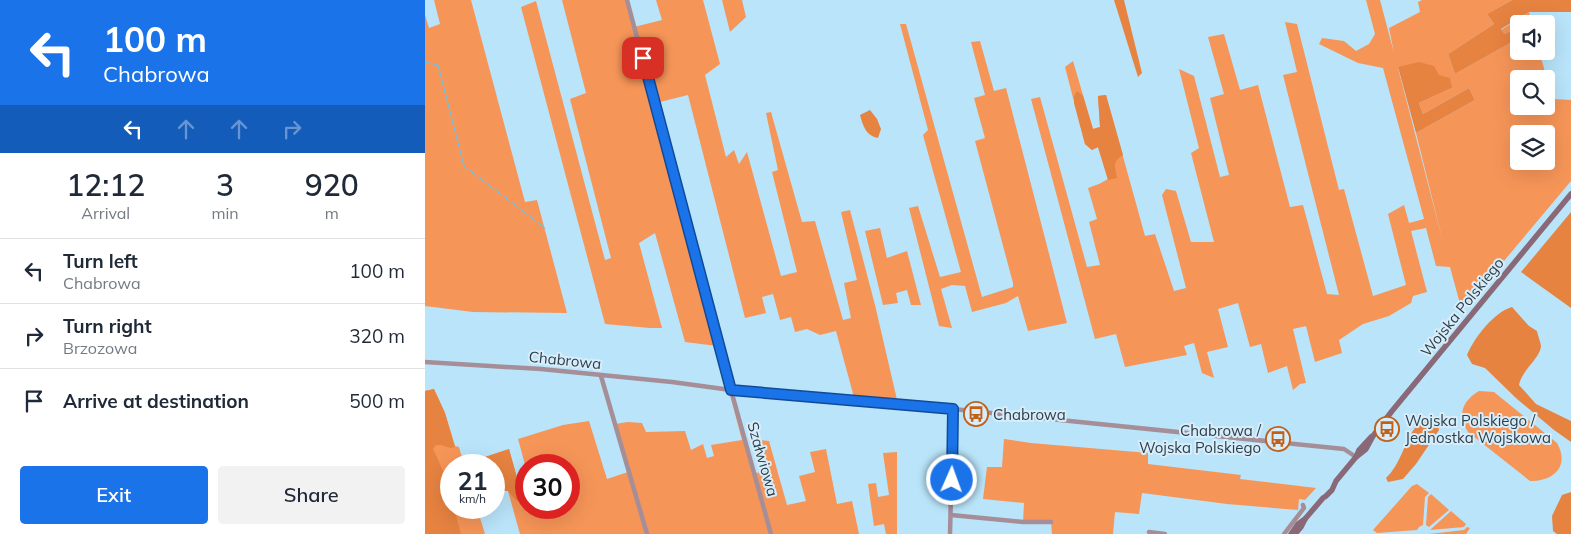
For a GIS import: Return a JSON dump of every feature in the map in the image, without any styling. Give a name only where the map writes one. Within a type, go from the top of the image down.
[{"type":"main road","name":"Wojska Polskiego","points":[[1295,534],[1323,498],[1332,490],[1336,481],[1356,457],[1366,449],[1373,436],[1571,194]]},
{"type":"main road","name":"Wojska Polskiego","points":[[1291,534],[1298,524],[1305,520]]},
{"type":"street","name":"Szałwiowa","points":[[627,0],[771,534]]},
{"type":"street","name":"Chabrowa","points":[[425,362],[541,369],[673,382],[731,390],[953,409],[1332,447],[1346,449],[1356,457]]},
{"type":"street","points":[[601,376],[647,534]]},
{"type":"street","points":[[950,534],[953,409]]},
{"type":"street","points":[[1284,534],[1304,508],[1303,505]]},
{"type":"street","points":[[951,515],[1023,522],[1051,522]]},
{"type":"street","points":[[1149,532],[1165,534]]},
{"type":"shaded area","points":[[434,0],[471,0],[525,202],[537,200],[567,313],[473,312],[425,306],[425,15],[429,28],[440,24]]},
{"type":"shaded area","points":[[562,0],[627,0],[634,27],[662,20],[656,0],[703,0],[720,64],[705,75],[726,157],[734,150],[739,164],[747,152],[781,276],[797,272],[772,172],[778,170],[766,113],[771,112],[802,222],[815,221],[843,320],[851,318],[844,283],[857,280],[841,212],[850,210],[898,404],[855,401],[836,331],[820,335],[807,329],[795,332],[791,317],[780,320],[773,294],[762,297],[766,313],[745,318],[688,95],[656,103],[731,390],[756,473],[769,470],[760,440],[769,441],[787,505],[806,501],[799,476],[815,472],[810,452],[826,449],[837,504],[852,501],[859,534],[520,534],[516,519],[580,519],[580,454],[522,454],[518,439],[563,425],[589,421],[607,479],[628,472],[615,424],[628,422],[642,423],[646,432],[685,431],[691,450],[703,444],[707,458],[714,456],[711,445],[742,440],[717,346],[685,342],[655,233],[639,243],[662,328],[605,324],[521,7],[536,1],[605,260],[611,258],[570,99],[586,93]]},
{"type":"shaded area","points":[[722,0],[742,0],[746,17],[730,32]]},
{"type":"shaded area","points":[[1114,0],[1124,0],[1142,73],[1138,77]]},
{"type":"shaded area","points":[[1366,0],[1380,0],[1394,53],[1389,28],[1420,12],[1418,2],[1422,0],[1512,0],[1487,14],[1494,24],[1448,54],[1455,74],[1510,43],[1510,60],[1542,60],[1545,70],[1510,70],[1510,115],[1555,115],[1555,99],[1571,100],[1571,181],[1462,311],[1450,267],[1436,266],[1426,228],[1411,231],[1427,292],[1413,296],[1411,303],[1389,316],[1363,324],[1339,340],[1342,353],[1315,362],[1306,326],[1293,329],[1306,383],[1300,384],[1293,390],[1287,366],[1268,373],[1261,344],[1250,347],[1238,303],[1218,309],[1228,347],[1207,352],[1214,378],[1202,373],[1194,343],[1184,346],[1187,355],[1125,367],[1116,334],[1095,339],[1031,99],[1040,97],[1087,267],[1100,265],[1089,222],[1097,219],[1088,188],[1108,179],[1098,147],[1092,150],[1085,144],[1065,67],[1073,61],[1093,129],[1100,127],[1098,96],[1106,95],[1145,236],[1155,234],[1174,291],[1186,288],[1162,195],[1166,189],[1176,191],[1191,242],[1214,242],[1191,153],[1199,148],[1179,69],[1194,76],[1220,177],[1229,175],[1210,98],[1224,94],[1208,37],[1224,34],[1240,90],[1258,85],[1290,207],[1303,205],[1327,294],[1339,295],[1283,75],[1297,72],[1285,22],[1297,24],[1339,190],[1344,189],[1373,296],[1406,285],[1388,214],[1404,205],[1409,223],[1424,219],[1383,68],[1358,63],[1319,44],[1322,38],[1344,41],[1356,51],[1369,44],[1375,34]],"holes":[[[1398,68],[1452,88],[1419,103],[1423,114],[1469,88],[1475,100],[1416,133],[1443,242]]]},
{"type":"shaded area","points":[[1512,0],[1571,0],[1571,12],[1529,12],[1524,15],[1510,15],[1510,24],[1501,29],[1504,34],[1510,32],[1510,43],[1455,74],[1448,54],[1494,24],[1487,14]]},
{"type":"shaded area","points":[[900,24],[906,24],[982,297],[1013,287],[1013,283],[975,141],[985,138],[974,98],[985,95],[971,42],[980,41],[994,91],[1006,88],[1067,323],[1028,331],[1018,296],[1006,303],[972,312],[965,286],[952,285],[941,289],[952,328],[939,326],[909,208],[918,206],[940,277],[961,272],[923,135],[928,130]]},
{"type":"shaded area","points":[[1510,24],[1510,32],[1504,34],[1501,30]]},
{"type":"shaded area","points":[[1419,62],[1434,66],[1439,75],[1450,78],[1452,88],[1419,103],[1423,114],[1469,88],[1475,100],[1416,133],[1398,67]]},
{"type":"shaded area","points":[[1077,91],[1083,96],[1093,129],[1100,127],[1098,96],[1106,95],[1123,155],[1116,162],[1117,178],[1108,180],[1098,147],[1092,150],[1085,144],[1074,103],[1074,96]]},
{"type":"shaded area","points":[[870,110],[877,119],[881,129],[878,138],[868,133],[861,119],[860,115]]},
{"type":"shaded area","points":[[1571,212],[1571,308],[1521,272]]},
{"type":"shaded area","points":[[880,228],[887,258],[907,251],[921,305],[911,305],[907,290],[896,293],[898,303],[883,305],[865,231]]},
{"type":"shaded area","points":[[1512,307],[1529,326],[1537,331],[1541,345],[1540,351],[1523,374],[1519,385],[1536,404],[1571,421],[1571,442],[1517,399],[1485,368],[1472,364],[1467,355],[1485,326],[1498,314]]},
{"type":"shaded area","points":[[434,389],[445,413],[455,446],[459,447],[461,454],[440,454],[440,519],[480,519],[485,534],[425,534],[425,391]]},
{"type":"shaded area","points":[[434,389],[445,413],[455,447],[450,448],[436,445],[433,449],[440,463],[440,519],[457,519],[461,534],[425,534],[425,391]]},
{"type":"shaded area","points":[[1479,391],[1494,392],[1557,443],[1562,459],[1557,471],[1553,475],[1530,481],[1468,432],[1463,420],[1463,409],[1469,399]]},
{"type":"shaded area","points":[[1426,417],[1438,426],[1439,430],[1416,464],[1403,479],[1388,482],[1386,478],[1395,466],[1418,424]]},
{"type":"shaded area","points":[[1004,439],[1148,453],[1148,464],[1241,475],[1240,479],[1316,488],[1305,500],[1299,499],[1298,510],[1227,504],[1142,493],[1139,514],[1115,512],[1113,534],[1052,534],[1051,522],[1023,522],[1024,503],[983,499],[987,467],[1002,467]]},
{"type":"shaded area","points":[[509,449],[515,470],[515,516],[508,491],[505,491],[505,454],[494,454]]},
{"type":"shaded area","points":[[509,449],[515,470],[515,499],[508,491],[505,491],[505,454],[494,454]]},
{"type":"shaded area","points":[[897,452],[897,534],[886,534],[884,524],[874,526],[868,484],[876,483],[878,497],[889,495],[883,453]]},
{"type":"shaded area","points":[[1417,484],[1429,493],[1425,497],[1423,525],[1417,530],[1377,533],[1373,530],[1412,486]]},
{"type":"shaded area","points":[[1571,492],[1571,534],[1557,534],[1553,531],[1552,516],[1562,495]]},
{"type":"shaded area","points":[[1431,494],[1449,510],[1429,527],[1426,525],[1428,497]]},
{"type":"shaded area","points":[[1451,511],[1466,524],[1464,527],[1430,530]]},
{"type":"shaded area","points":[[1467,527],[1470,528],[1466,534],[1429,534],[1464,530]]},
{"type":"waterway","points":[[425,62],[438,65],[464,166],[545,228]]},
{"type":"place","name":"Chabrowa","points":[[976,414]]},
{"type":"place","name":"Wojska Polskiego / Jednostka Wojskowa","points":[[1387,429]]},
{"type":"place","name":"Chabrowa / Wojska Polskiego","points":[[1278,439]]},
{"type":"route","points":[[643,58],[731,390],[953,409],[952,480]]}]
